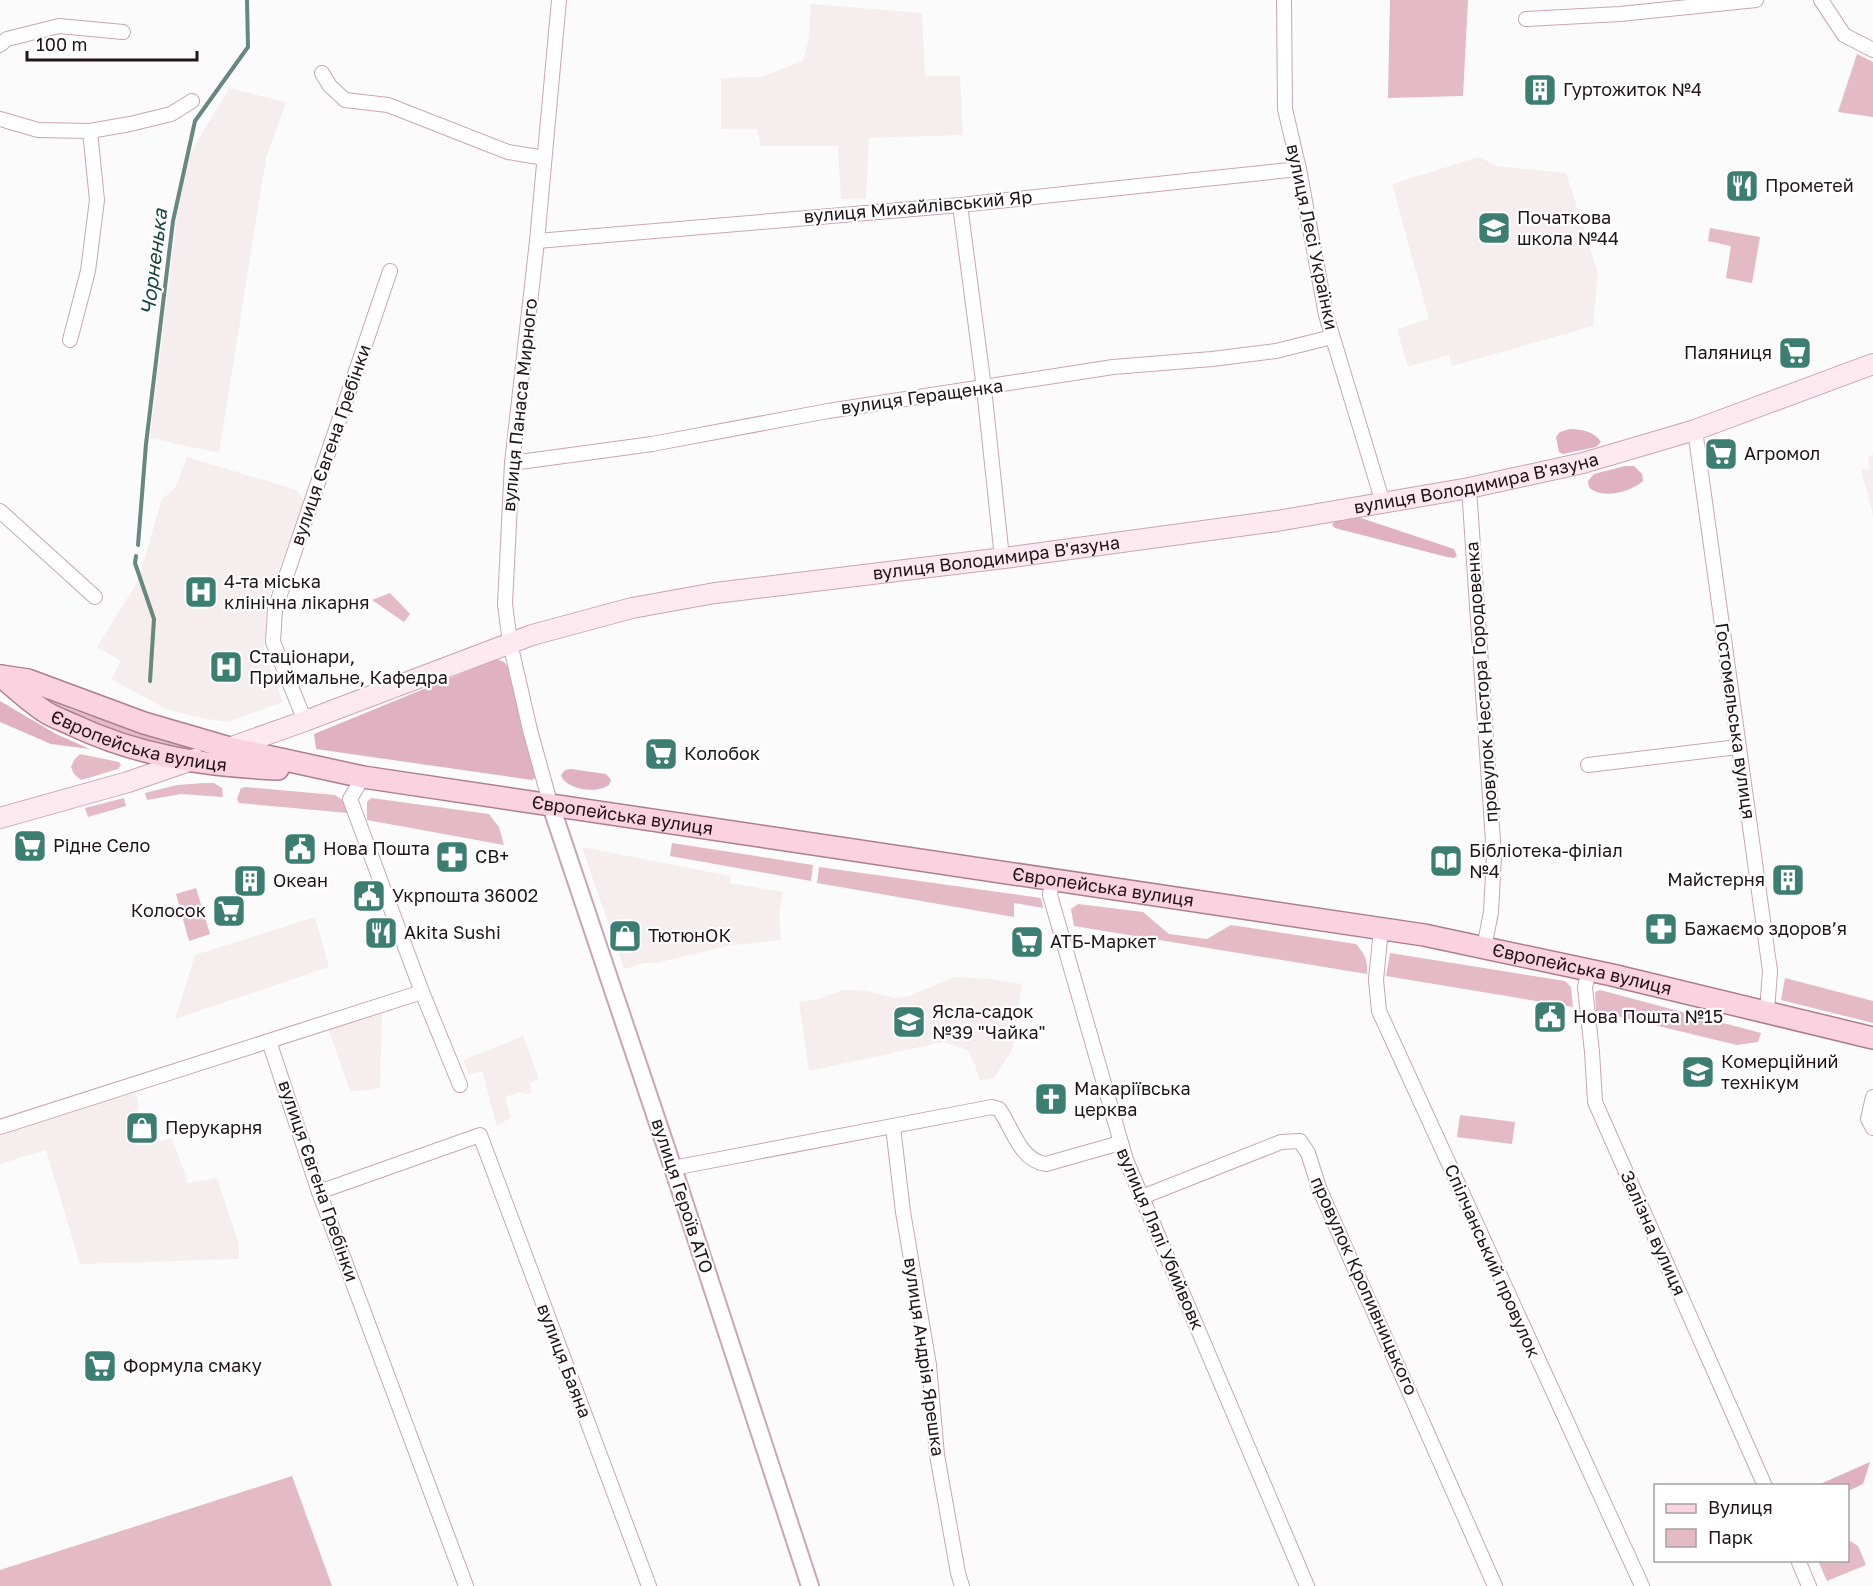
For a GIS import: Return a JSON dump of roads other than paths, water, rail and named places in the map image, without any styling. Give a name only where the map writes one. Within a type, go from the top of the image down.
[{"type":"main road","name":"вулиця Володимира В'язуна","points":[[0,819],[128,782],[230,748],[532,635],[632,608],[715,593],[1266,523],[1469,488],[1583,463],[1695,430],[1873,364]]},
{"type":"main road","name":"Європейська вулиця","points":[[0,676],[28,680],[144,723],[230,748],[326,770],[551,806],[1381,929],[1589,970],[1873,1038]]},
{"type":"main road","name":"Європейська вулиця","points":[[0,676],[44,711],[92,734],[129,748],[188,762],[237,767],[326,770]]},
{"type":"street","name":"вулиця Панаса Мирного","points":[[551,806],[530,730],[510,643],[505,603],[512,463],[537,241],[559,0]]},
{"type":"street","name":"вулиця Лесі Українки","points":[[1284,0],[1285,109],[1299,169],[1326,315],[1383,503]]},
{"type":"street","points":[[1526,19],[1620,14],[1756,0]]},
{"type":"street","points":[[1821,0],[1844,35],[1873,50]]},
{"type":"street","points":[[0,45],[7,39],[59,26],[123,32]]},
{"type":"street","points":[[322,74],[330,86],[345,100],[388,105],[508,152],[544,158]]},
{"type":"street","points":[[0,119],[39,129],[90,131],[171,114],[192,101]]},
{"type":"street","points":[[70,340],[88,271],[97,200],[90,131]]},
{"type":"street","name":"вулиця Михайлівський Яр","points":[[537,241],[960,204],[1299,169]]},
{"type":"street","points":[[960,204],[984,388],[1002,558]]},
{"type":"street","name":"вулиця Євгена Гребінки","points":[[305,721],[273,642],[275,609],[390,271]]},
{"type":"street","name":"вулиця Геращенка","points":[[512,463],[651,444],[828,411],[1113,367],[1276,351],[1332,336]]},
{"type":"street","name":"Гостомельська вулиця","points":[[1695,430],[1770,971],[1767,1012]]},
{"type":"street","name":"провулок Нестора Городовенка","points":[[1469,488],[1494,856],[1491,912],[1484,948]]},
{"type":"street","points":[[0,511],[95,597]]},
{"type":"street","points":[[1588,765],[1738,747]]},
{"type":"street","points":[[363,777],[350,799],[422,992],[460,1085]]},
{"type":"street","name":"вулиця Героїв АТО","points":[[551,806],[810,1586]]},
{"type":"street","name":"вулиця Лялі Убийвовк","points":[[1052,879],[1050,895],[1120,1143],[1307,1586]]},
{"type":"street","name":"Спілчанський провулок","points":[[1381,929],[1376,980],[1379,1011],[1642,1586]]},
{"type":"street","name":"Залізна вулиця","points":[[1589,970],[1585,987],[1595,1102],[1765,1484]]},
{"type":"street","points":[[0,1127],[422,992]]},
{"type":"street","name":"вулиця Євгена Гребінки","points":[[269,1041],[319,1192],[466,1586]]},
{"type":"street","points":[[1873,1097],[1868,1119],[1873,1128]]},
{"type":"street","points":[[673,1168],[995,1107],[1002,1113],[1025,1152],[1040,1163],[1046,1164],[1120,1143]]},
{"type":"street","name":"вулиця Андрія Ярешка","points":[[892,1127],[903,1212],[929,1365],[937,1455],[962,1586]]},
{"type":"street","name":"вулиця Баяна","points":[[319,1192],[480,1136],[649,1586]]},
{"type":"street","name":"провулок Кропивницького","points":[[1142,1197],[1281,1142],[1287,1140],[1300,1142],[1308,1153],[1319,1188],[1495,1586]]},
{"type":"street","points":[[1799,1562],[1809,1586]]},
{"type":"waterway","name":"Чорненька","points":[[138,545],[146,444],[173,221],[195,121],[248,47],[247,0]]},
{"type":"waterway","name":"Чорненька","points":[[136,556],[135,563],[154,619],[150,681]]},
{"type":"place","name":"Гуртожиток №4","points":[[1540,90]]},
{"type":"place","name":"Прометей","points":[[1742,186]]},
{"type":"place","name":"Початкова школа №44","points":[[1494,228]]},
{"type":"place","name":"Паляниця","points":[[1795,353]]},
{"type":"place","name":"Агромол","points":[[1721,454]]},
{"type":"place","name":"4-та міська клінічна лікарня","points":[[201,592]]},
{"type":"place","name":"Стаціонари, Приймальне, Кафедра","points":[[226,667]]},
{"type":"place","name":"Колобок","points":[[661,754]]},
{"type":"place","name":"Рідне Село","points":[[30,846]]},
{"type":"place","name":"Нова Пошта","points":[[300,849]]},
{"type":"place","name":"СВ+","points":[[452,857]]},
{"type":"place","name":"Бібліотека-філіал №4","points":[[1446,861]]},
{"type":"place","name":"Майстерня","points":[[1788,880]]},
{"type":"place","name":"Океан","points":[[250,881]]},
{"type":"place","name":"Укрпошта 36002","points":[[369,896]]},
{"type":"place","name":"Колосок","points":[[229,911]]},
{"type":"place","name":"Бажаємо здоровʼя","points":[[1661,929]]},
{"type":"place","name":"Akita Sushi","points":[[381,933]]},
{"type":"place","name":"ТютюнОК","points":[[625,936]]},
{"type":"place","name":"АТБ-Маркет","points":[[1027,942]]},
{"type":"place","name":"Нова Пошта №15","points":[[1550,1017]]},
{"type":"place","name":"Ясла-садок №39 \"Чайка\"","points":[[909,1022]]},
{"type":"place","name":"Комерційний технікум","points":[[1698,1072]]},
{"type":"place","name":"Макаріївська церква","points":[[1051,1099]]},
{"type":"place","name":"Перукарня","points":[[142,1128]]},
{"type":"place","name":"Формула смаку","points":[[100,1366]]}]
